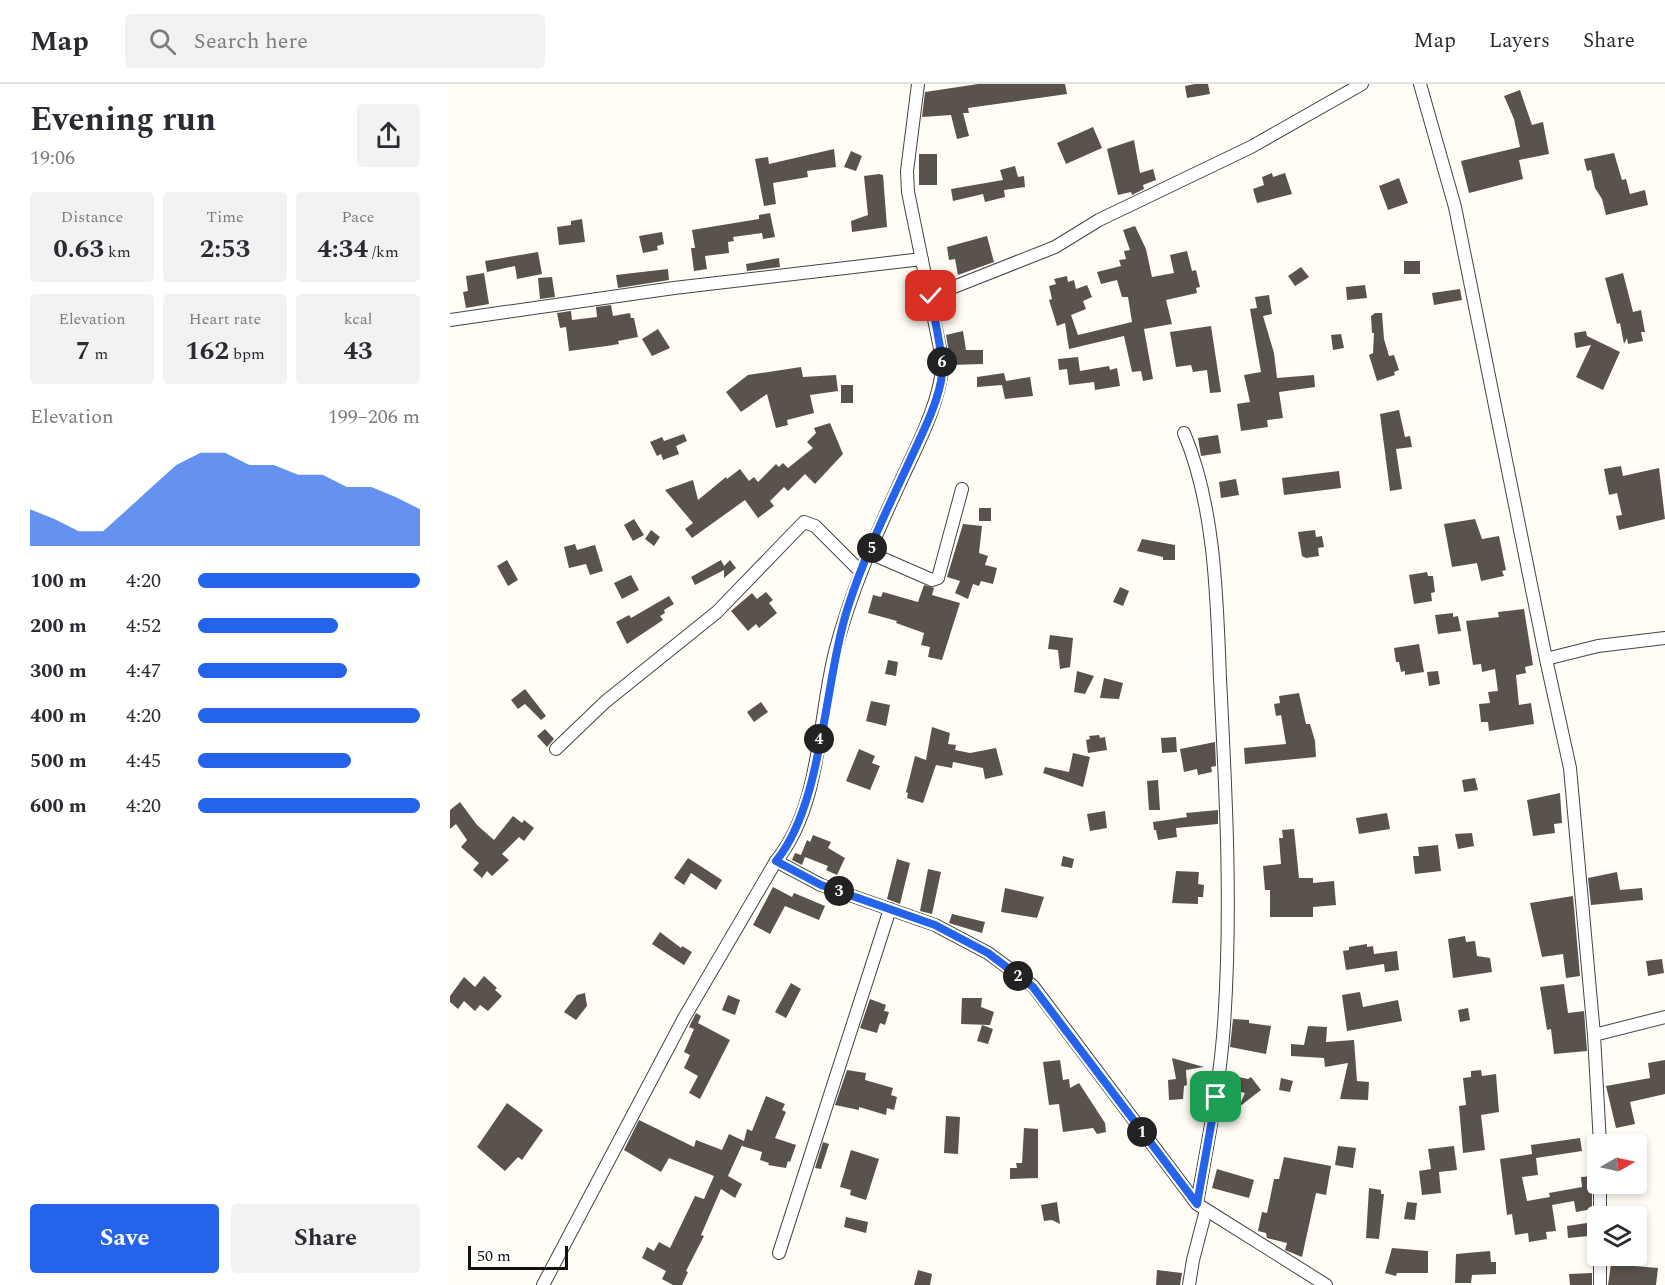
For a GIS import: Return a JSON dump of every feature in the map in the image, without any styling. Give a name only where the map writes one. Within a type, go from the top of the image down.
[{"type":"street","points":[[543,1285],[684,1018],[776,861],[789,846],[810,787],[835,650],[861,572],[921,435],[941,382],[943,363],[906,171],[918,84]]},
{"type":"street","points":[[931,296],[1055,247],[1099,220],[1251,147],[1362,84]]},
{"type":"street","points":[[1420,84],[1455,207],[1570,768],[1594,1035],[1599,1134]]},
{"type":"street","points":[[450,320],[674,288],[922,259]]},
{"type":"street","points":[[1184,433],[1196,461],[1211,554],[1218,625],[1228,872],[1224,1024],[1202,1207],[1189,1285]]},
{"type":"street","points":[[870,553],[932,580],[938,578],[962,489]]},
{"type":"street","points":[[556,749],[604,702],[717,612],[804,522],[815,526],[861,572]]},
{"type":"street","points":[[1546,659],[1598,646],[1665,638]]},
{"type":"street","points":[[776,861],[821,885],[935,925],[988,953],[1033,987],[1202,1207],[1326,1285]]},
{"type":"street","points":[[779,1253],[890,909]]},
{"type":"street","points":[[1594,1035],[1665,1017]]},
{"type":"street","points":[[1600,1266],[1600,1285]]},
{"type":"building","points":[[978,84],[1065,84],[1067,94],[968,108],[969,113],[963,113],[969,136],[957,139],[951,115],[922,117],[925,92]]},
{"type":"building","points":[[1208,84],[1210,94],[1187,98],[1185,86]]},
{"type":"building","points":[[1520,90],[1532,125],[1543,122],[1549,154],[1519,160],[1523,179],[1469,193],[1461,161],[1520,147],[1514,119],[1504,96]]},
{"type":"building","points":[[1093,127],[1102,148],[1066,164],[1057,143]]},
{"type":"building","points":[[1134,140],[1140,173],[1153,169],[1156,180],[1143,185],[1144,189],[1132,195],[1131,192],[1118,195],[1107,149]]},
{"type":"building","points":[[834,149],[836,167],[807,171],[808,177],[773,183],[776,204],[764,206],[755,159],[768,157],[769,164]]},
{"type":"building","points":[[851,151],[862,156],[856,171],[844,167]]},
{"type":"building","points":[[1614,153],[1622,180],[1626,179],[1630,194],[1645,190],[1648,205],[1606,215],[1602,199],[1595,188],[1591,170],[1587,171],[1584,159]]},
{"type":"building","points":[[919,154],[937,154],[937,185],[919,185]]},
{"type":"building","points":[[1015,166],[1018,177],[1024,176],[1025,187],[1004,190],[1005,197],[985,202],[983,194],[953,201],[951,189],[1003,180],[1000,170]]},
{"type":"building","points":[[1272,173],[1273,177],[1285,173],[1292,194],[1257,203],[1253,189],[1264,185],[1262,177]]},
{"type":"building","points":[[883,175],[887,227],[852,232],[851,221],[868,215],[864,176]]},
{"type":"building","points":[[1399,178],[1408,203],[1388,210],[1379,186]]},
{"type":"building","points":[[770,213],[775,237],[763,239],[762,233],[733,237],[734,241],[728,242],[729,253],[705,256],[707,269],[694,271],[691,248],[695,248],[692,230],[759,219],[759,215]]},
{"type":"building","points":[[582,219],[585,242],[559,245],[557,227],[571,225],[571,221]]},
{"type":"building","points":[[1135,226],[1146,249],[1152,277],[1174,273],[1170,255],[1187,251],[1192,271],[1196,270],[1200,287],[1196,288],[1197,293],[1166,300],[1172,324],[1144,329],[1153,379],[1143,381],[1141,371],[1132,372],[1124,336],[1069,349],[1065,323],[1057,326],[1049,300],[1052,299],[1049,286],[1056,284],[1054,279],[1067,276],[1068,282],[1074,280],[1076,289],[1087,285],[1092,297],[1083,301],[1086,309],[1071,315],[1078,335],[1132,322],[1128,297],[1122,297],[1117,280],[1101,284],[1097,272],[1121,266],[1119,260],[1126,259],[1124,251],[1130,250],[1123,230]]},
{"type":"building","points":[[662,232],[664,244],[657,246],[658,250],[643,253],[639,236]]},
{"type":"building","points":[[987,236],[994,262],[958,275],[955,259],[949,260],[947,247]]},
{"type":"building","points":[[538,252],[542,274],[517,279],[515,266],[487,272],[485,261]]},
{"type":"building","points":[[779,258],[780,267],[747,271],[746,264]]},
{"type":"building","points":[[1404,261],[1420,261],[1420,274],[1404,274]]},
{"type":"building","points":[[1301,267],[1309,277],[1295,286],[1288,276]]},
{"type":"building","points":[[668,269],[669,280],[618,288],[616,275]]},
{"type":"building","points":[[484,273],[489,304],[466,308],[463,292],[468,291],[466,276]]},
{"type":"building","points":[[1623,273],[1633,312],[1641,310],[1645,332],[1641,332],[1643,341],[1628,344],[1627,338],[1624,344],[1620,323],[1617,324],[1605,278]]},
{"type":"building","points":[[552,277],[555,297],[540,299],[538,278]]},
{"type":"building","points":[[1365,285],[1367,298],[1347,300],[1346,287]]},
{"type":"building","points":[[1460,289],[1462,300],[1434,305],[1432,293]]},
{"type":"building","points":[[1269,295],[1272,314],[1263,316],[1274,353],[1277,378],[1314,375],[1315,387],[1279,392],[1283,418],[1267,420],[1268,427],[1241,431],[1237,404],[1250,402],[1244,375],[1261,372],[1250,309],[1257,308],[1255,297]]},
{"type":"building","points":[[611,305],[613,316],[630,313],[631,318],[634,318],[638,337],[618,341],[619,344],[569,351],[566,327],[560,328],[557,313],[571,311],[572,320],[597,317],[596,307]]},
{"type":"building","points":[[1375,313],[1382,313],[1384,339],[1389,356],[1394,355],[1399,370],[1394,372],[1395,375],[1377,381],[1369,355],[1373,353],[1374,333],[1372,333],[1371,316]]},
{"type":"building","points":[[1211,326],[1221,392],[1210,393],[1207,370],[1193,372],[1191,365],[1176,367],[1170,332]]},
{"type":"building","points":[[658,329],[670,348],[652,356],[642,339]]},
{"type":"building","points":[[963,331],[966,350],[983,350],[983,364],[951,365],[946,335]]},
{"type":"building","points":[[1586,331],[1587,336],[1620,352],[1603,390],[1576,377],[1591,345],[1576,348],[1574,333]]},
{"type":"building","points":[[1341,334],[1344,348],[1333,350],[1331,335]]},
{"type":"building","points":[[1078,357],[1080,371],[1109,366],[1110,370],[1117,368],[1120,386],[1095,390],[1094,382],[1069,385],[1067,369],[1059,370],[1058,359]]},
{"type":"building","points":[[801,367],[803,377],[836,375],[838,391],[810,395],[814,413],[787,420],[788,425],[776,428],[767,394],[741,412],[726,392],[748,375]]},
{"type":"building","points":[[1004,373],[1006,381],[1030,377],[1033,396],[1005,399],[1002,385],[977,387],[977,377]]},
{"type":"building","points":[[841,385],[853,385],[853,403],[841,403]]},
{"type":"building","points":[[1399,410],[1405,437],[1410,436],[1412,447],[1396,449],[1402,489],[1390,491],[1380,414]]},
{"type":"building","points":[[830,423],[843,454],[815,484],[805,474],[788,491],[784,487],[770,501],[774,506],[758,518],[745,500],[692,538],[685,529],[693,523],[665,490],[693,480],[698,500],[726,477],[727,479],[740,469],[749,481],[754,477],[758,482],[776,464],[779,467],[783,463],[788,468],[813,448],[807,442],[816,433],[814,428]]},
{"type":"building","points":[[684,434],[687,441],[676,446],[679,454],[663,460],[661,454],[657,456],[650,442],[662,437],[664,441]]},
{"type":"building","points":[[1218,435],[1221,453],[1201,456],[1198,438]]},
{"type":"building","points":[[1621,466],[1623,476],[1659,468],[1665,519],[1619,530],[1616,516],[1622,515],[1617,493],[1609,495],[1604,469]]},
{"type":"building","points":[[1339,471],[1341,488],[1284,495],[1282,478]]},
{"type":"building","points":[[1236,479],[1239,495],[1221,498],[1219,482]]},
{"type":"building","points":[[979,508],[991,508],[991,521],[979,521]]},
{"type":"building","points":[[634,519],[644,535],[633,541],[624,525]]},
{"type":"building","points":[[1475,519],[1482,539],[1499,536],[1506,570],[1502,571],[1504,576],[1481,581],[1477,563],[1452,567],[1444,524]]},
{"type":"building","points":[[963,524],[982,526],[979,553],[988,556],[985,565],[997,568],[993,584],[981,581],[979,586],[973,584],[968,599],[955,593],[960,581],[947,577]]},
{"type":"building","points":[[651,530],[660,537],[654,546],[645,539]]},
{"type":"building","points":[[1315,530],[1316,537],[1322,536],[1324,547],[1318,548],[1319,556],[1306,558],[1302,556],[1298,532]]},
{"type":"building","points":[[1142,539],[1175,545],[1175,560],[1163,560],[1163,557],[1137,551]]},
{"type":"building","points":[[575,544],[577,550],[595,545],[603,571],[590,575],[586,564],[569,568],[564,547]]},
{"type":"building","points":[[507,560],[518,580],[508,586],[497,566]]},
{"type":"building","points":[[721,560],[724,566],[730,560],[736,568],[724,578],[724,570],[695,585],[691,577]]},
{"type":"building","points":[[1427,572],[1428,576],[1433,576],[1435,592],[1431,593],[1432,601],[1414,604],[1409,575]]},
{"type":"building","points":[[631,575],[639,590],[622,599],[614,583]]},
{"type":"building","points":[[924,585],[934,588],[932,595],[960,603],[942,660],[928,657],[930,647],[921,645],[924,633],[896,623],[897,621],[868,613],[873,595],[881,597],[883,592],[918,602]]},
{"type":"building","points":[[1120,587],[1129,591],[1123,606],[1113,602]]},
{"type":"building","points":[[766,592],[773,600],[769,603],[777,613],[759,628],[756,624],[748,631],[731,611],[752,593],[757,599]]},
{"type":"building","points":[[669,596],[674,604],[664,610],[665,613],[660,616],[663,620],[627,644],[616,622],[629,615],[631,618]]},
{"type":"building","points":[[1524,609],[1533,665],[1525,667],[1526,673],[1516,675],[1519,705],[1531,703],[1534,724],[1489,731],[1488,722],[1481,722],[1479,704],[1490,703],[1488,692],[1498,691],[1495,669],[1482,672],[1481,664],[1473,665],[1466,621],[1499,617],[1498,612]]},
{"type":"building","points":[[1453,613],[1453,617],[1458,616],[1461,631],[1438,634],[1435,615]]},
{"type":"building","points":[[1050,635],[1073,638],[1070,667],[1060,669],[1058,650],[1048,649]]},
{"type":"building","points":[[1419,644],[1424,672],[1405,675],[1405,671],[1401,672],[1399,662],[1396,662],[1394,648]]},
{"type":"building","points":[[888,660],[898,662],[896,676],[885,674]]},
{"type":"building","points":[[1077,671],[1094,676],[1085,694],[1074,692]]},
{"type":"building","points":[[1438,671],[1440,684],[1429,686],[1427,672]]},
{"type":"building","points":[[1104,678],[1123,683],[1119,699],[1100,698]]},
{"type":"building","points":[[525,689],[546,716],[541,720],[525,704],[518,709],[511,700]]},
{"type":"building","points":[[1299,693],[1306,724],[1310,724],[1315,741],[1316,757],[1245,764],[1244,748],[1286,744],[1281,715],[1276,716],[1274,704],[1280,703],[1279,696]]},
{"type":"building","points":[[871,701],[890,705],[886,726],[866,721]]},
{"type":"building","points":[[761,702],[768,712],[754,722],[747,712]]},
{"type":"building","points":[[932,727],[950,733],[948,744],[956,745],[955,750],[970,753],[996,748],[1003,775],[985,779],[983,768],[953,762],[952,768],[936,765],[923,803],[907,798],[908,793],[906,792],[915,756],[926,760]]},
{"type":"building","points":[[545,729],[554,739],[547,747],[537,736]]},
{"type":"building","points":[[1099,735],[1100,738],[1105,737],[1107,750],[1088,753],[1086,740],[1090,739],[1089,736]]},
{"type":"building","points":[[1176,737],[1177,752],[1162,753],[1161,738]]},
{"type":"building","points":[[1215,742],[1216,766],[1211,767],[1212,772],[1198,775],[1197,769],[1184,772],[1180,749]]},
{"type":"building","points":[[859,749],[875,756],[872,763],[880,766],[870,790],[846,781]]},
{"type":"building","points":[[1073,753],[1090,757],[1083,787],[1043,773],[1045,767],[1069,772]]},
{"type":"building","points":[[1475,778],[1478,790],[1464,792],[1462,780]]},
{"type":"building","points":[[1158,780],[1160,810],[1149,810],[1147,781]]},
{"type":"building","points":[[1560,793],[1562,823],[1554,824],[1555,833],[1533,836],[1527,800]]},
{"type":"building","points":[[460,802],[477,825],[494,840],[513,816],[522,823],[524,820],[534,828],[524,841],[519,837],[502,854],[509,860],[492,876],[487,871],[482,878],[473,870],[479,863],[461,847],[467,840],[456,824],[450,829],[450,810]]},
{"type":"building","points":[[1218,810],[1218,824],[1176,828],[1177,837],[1158,840],[1153,822],[1187,817],[1186,813]]},
{"type":"building","points":[[1105,811],[1107,828],[1090,831],[1087,814]]},
{"type":"building","points":[[1387,813],[1390,829],[1359,834],[1356,818]]},
{"type":"building","points":[[1294,829],[1299,878],[1313,878],[1313,883],[1334,881],[1336,905],[1313,907],[1313,917],[1270,917],[1270,890],[1265,890],[1263,866],[1281,864],[1279,838],[1283,838],[1282,830]]},
{"type":"building","points":[[1472,833],[1474,846],[1458,849],[1455,834]]},
{"type":"building","points":[[813,835],[831,842],[828,848],[845,858],[837,875],[826,870],[828,866],[805,857],[802,865],[792,860],[795,853],[801,855],[807,840],[810,842]]},
{"type":"building","points":[[1438,845],[1441,871],[1415,874],[1413,856],[1419,856],[1418,847]]},
{"type":"building","points":[[1063,856],[1074,859],[1072,868],[1061,866]]},
{"type":"building","points":[[688,858],[722,880],[716,890],[691,873],[684,885],[674,878]]},
{"type":"building","points":[[897,859],[910,863],[900,904],[887,899]]},
{"type":"building","points":[[928,869],[941,872],[932,914],[920,911]]},
{"type":"building","points":[[1176,871],[1199,872],[1198,884],[1204,885],[1203,897],[1198,897],[1198,904],[1172,903]]},
{"type":"building","points":[[1617,872],[1620,890],[1642,888],[1643,900],[1591,905],[1588,878]]},
{"type":"building","points":[[773,887],[792,897],[794,893],[825,906],[819,920],[785,906],[770,934],[753,925]]},
{"type":"building","points":[[1005,888],[1044,897],[1037,918],[1001,912]]},
{"type":"building","points":[[1573,896],[1580,976],[1566,978],[1563,954],[1542,957],[1530,903]]},
{"type":"building","points":[[952,914],[985,922],[982,933],[949,923]]},
{"type":"building","points":[[660,932],[681,948],[682,946],[692,952],[684,965],[652,944]]},
{"type":"building","points":[[1465,936],[1466,942],[1475,941],[1477,956],[1490,958],[1492,972],[1453,978],[1448,939]]},
{"type":"building","points":[[1367,944],[1367,947],[1373,946],[1374,954],[1397,951],[1399,970],[1385,972],[1384,964],[1346,970],[1343,951],[1349,950],[1349,947]]},
{"type":"building","points":[[1662,959],[1664,973],[1648,976],[1646,961]]},
{"type":"building","points":[[484,976],[502,996],[488,1011],[480,1005],[475,1011],[464,1001],[458,1009],[450,1002],[450,996],[464,977],[475,987]]},
{"type":"building","points":[[791,983],[801,989],[786,1018],[775,1012]]},
{"type":"building","points":[[1564,984],[1568,1013],[1584,1011],[1587,1051],[1554,1054],[1551,1029],[1547,1030],[1540,987]]},
{"type":"building","points":[[1360,992],[1363,1007],[1398,1000],[1402,1021],[1347,1031],[1342,995]]},
{"type":"building","points":[[585,993],[587,1006],[576,1020],[564,1012],[577,995]]},
{"type":"building","points":[[728,995],[740,1000],[735,1015],[722,1010]]},
{"type":"building","points":[[962,998],[982,998],[981,1007],[994,1012],[990,1025],[961,1024]]},
{"type":"building","points":[[870,999],[886,1005],[884,1011],[889,1012],[885,1025],[880,1023],[877,1033],[860,1028]]},
{"type":"building","points":[[1468,1008],[1470,1020],[1460,1022],[1458,1010]]},
{"type":"building","points":[[696,1013],[701,1016],[698,1023],[730,1040],[700,1099],[689,1093],[698,1076],[684,1068],[690,1055],[684,1052],[694,1029],[689,1027]]},
{"type":"building","points":[[1233,1019],[1249,1020],[1249,1023],[1271,1026],[1266,1054],[1230,1047]]},
{"type":"building","points":[[982,1025],[993,1029],[988,1044],[977,1041]]},
{"type":"building","points":[[1308,1026],[1327,1027],[1326,1042],[1354,1040],[1357,1081],[1369,1082],[1368,1100],[1340,1099],[1348,1063],[1325,1067],[1324,1058],[1291,1056],[1291,1044],[1304,1045]]},
{"type":"building","points":[[1172,1058],[1204,1067],[1186,1070],[1187,1085],[1184,1086],[1183,1099],[1169,1100],[1168,1080],[1176,1079]]},
{"type":"building","points":[[1060,1060],[1063,1080],[1069,1079],[1070,1088],[1079,1083],[1105,1123],[1106,1132],[1097,1134],[1093,1128],[1063,1132],[1059,1104],[1049,1105],[1043,1062]]},
{"type":"building","points":[[1665,1060],[1665,1094],[1630,1102],[1635,1124],[1616,1128],[1606,1086],[1650,1078],[1648,1063]]},
{"type":"building","points":[[847,1070],[866,1073],[865,1080],[893,1088],[891,1095],[897,1097],[894,1110],[887,1108],[886,1115],[859,1107],[859,1110],[835,1105]]},
{"type":"building","points":[[1481,1070],[1482,1076],[1496,1074],[1499,1112],[1481,1115],[1485,1150],[1463,1153],[1459,1106],[1466,1105],[1463,1078],[1471,1077],[1471,1071]]},
{"type":"building","points":[[1229,1075],[1248,1079],[1251,1077],[1261,1090],[1239,1107],[1245,1093],[1225,1087]]},
{"type":"building","points":[[1281,1078],[1293,1081],[1290,1092],[1279,1090]]},
{"type":"building","points":[[766,1096],[785,1104],[782,1110],[786,1112],[775,1138],[796,1145],[790,1162],[788,1161],[786,1168],[768,1165],[769,1163],[760,1160],[762,1152],[742,1146],[743,1143],[728,1176],[742,1184],[735,1198],[721,1189],[701,1235],[704,1236],[686,1271],[688,1272],[682,1285],[673,1285],[662,1279],[666,1271],[642,1258],[647,1247],[654,1251],[659,1242],[670,1248],[695,1196],[704,1199],[714,1176],[669,1158],[661,1172],[624,1150],[639,1120],[694,1147],[696,1140],[722,1150],[729,1134],[744,1141],[747,1129],[752,1131]]},
{"type":"building","points":[[507,1103],[543,1130],[522,1160],[518,1157],[505,1171],[477,1147]]},
{"type":"building","points":[[946,1116],[960,1117],[958,1154],[944,1153]]},
{"type":"building","points":[[1024,1128],[1038,1129],[1038,1178],[1010,1179],[1010,1168],[1017,1168],[1016,1163],[1022,1163]]},
{"type":"building","points":[[1580,1138],[1582,1151],[1536,1158],[1538,1175],[1522,1177],[1527,1201],[1550,1197],[1549,1193],[1582,1187],[1581,1177],[1587,1177],[1587,1194],[1592,1194],[1592,1206],[1587,1206],[1587,1210],[1576,1212],[1574,1201],[1552,1205],[1556,1231],[1546,1232],[1547,1239],[1529,1242],[1528,1233],[1515,1235],[1512,1214],[1507,1215],[1500,1159],[1532,1154],[1531,1145]]},
{"type":"building","points":[[823,1142],[829,1144],[821,1169],[815,1168]]},
{"type":"building","points":[[1338,1146],[1356,1148],[1353,1168],[1335,1165]]},
{"type":"building","points":[[1454,1146],[1457,1170],[1439,1172],[1441,1193],[1422,1195],[1419,1171],[1431,1169],[1428,1149]]},
{"type":"building","points":[[851,1150],[879,1159],[866,1200],[850,1195],[851,1190],[840,1187]]},
{"type":"building","points":[[1284,1157],[1331,1166],[1326,1195],[1316,1193],[1302,1257],[1285,1250],[1287,1243],[1267,1238],[1266,1233],[1258,1231],[1262,1212],[1267,1213],[1274,1179],[1279,1179]]},
{"type":"building","points":[[1217,1169],[1254,1180],[1249,1198],[1212,1188]]},
{"type":"building","points":[[1369,1188],[1381,1190],[1381,1194],[1384,1194],[1379,1239],[1366,1238]]},
{"type":"building","points":[[1057,1202],[1060,1224],[1052,1220],[1044,1221],[1041,1205]]},
{"type":"building","points":[[1407,1202],[1417,1203],[1415,1220],[1404,1219]]},
{"type":"building","points":[[846,1217],[868,1222],[866,1233],[844,1227]]},
{"type":"building","points":[[1587,1223],[1587,1236],[1568,1238],[1567,1226]]},
{"type":"building","points":[[1392,1248],[1428,1251],[1428,1273],[1397,1273],[1396,1276],[1385,1273]]},
{"type":"building","points":[[1490,1251],[1491,1262],[1496,1262],[1496,1274],[1472,1275],[1471,1283],[1455,1283],[1456,1254]]},
{"type":"building","points":[[1611,1266],[1658,1268],[1656,1285],[1608,1285]]},
{"type":"building","points":[[918,1270],[932,1274],[930,1285],[914,1285]]},
{"type":"building","points":[[1157,1270],[1182,1273],[1180,1285],[1156,1285]]},
{"type":"building","points":[[1592,1273],[1592,1285],[1570,1285],[1569,1274]]},
{"type":"route","points":[[931,296],[935,333],[943,363],[941,382],[921,435],[849,604],[835,650],[810,787],[789,846],[776,861],[821,885],[935,925],[988,953],[1033,987],[1197,1204],[1216,1097]]}]
